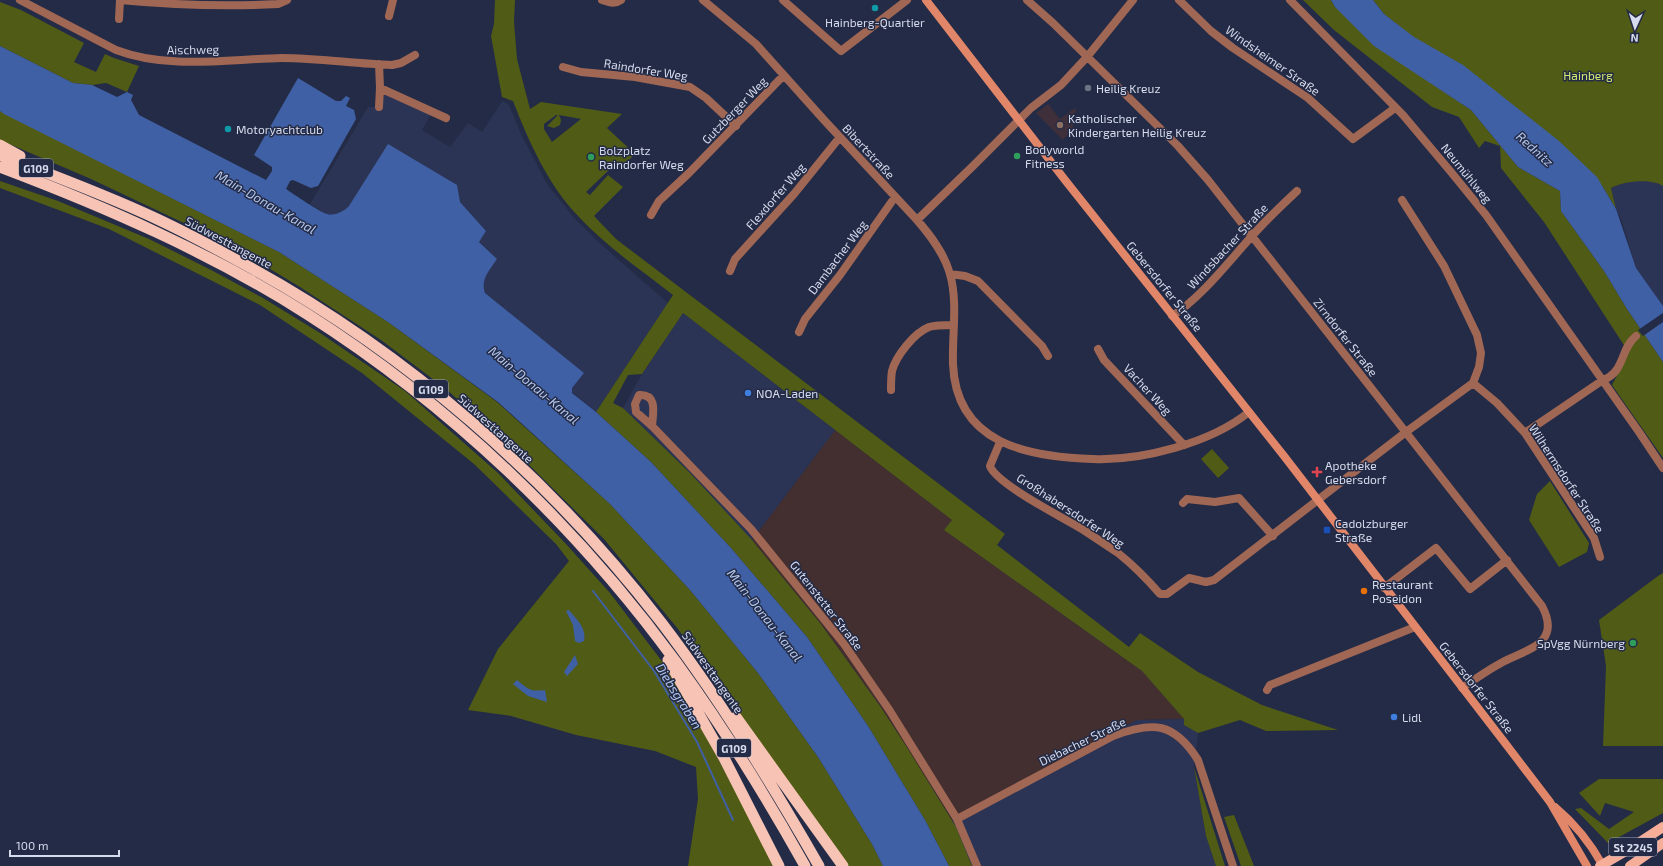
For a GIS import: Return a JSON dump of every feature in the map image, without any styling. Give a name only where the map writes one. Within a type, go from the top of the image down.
[{"type":"highway","points":[[0,146],[72,182]]},
{"type":"highway","name":"Südwesttangente","points":[[0,155],[72,182],[157,219],[257,271],[312,304],[356,334],[398,364],[451,406],[529,475],[594,542],[662,623],[720,704],[768,779],[818,866]]},
{"type":"highway","name":"Südwesttangente","points":[[0,168],[106,209],[207,257],[305,313],[392,373],[441,412],[522,484],[592,558],[656,636],[688,679],[734,747],[805,866]]},
{"type":"highway","points":[[0,173],[23,176]]},
{"type":"highway","points":[[656,636],[675,674],[724,758],[779,866]]},
{"type":"highway","points":[[720,704],[736,716],[843,866]]},
{"type":"main road","name":"Gebersdorfer Straße","points":[[926,0],[1018,120],[1249,412],[1550,802],[1587,866]]},
{"type":"main road","name":"Gebersdorfer Straße","points":[[1550,802],[1578,830],[1602,866]]},
{"type":"main road","name":"St 2245","points":[[1602,866],[1663,827]]},
{"type":"main road","name":"St 2245","points":[[1630,866],[1663,843]]},
{"type":"street","name":"Aischweg","points":[[20,0],[106,46],[130,56],[148,60],[174,62],[295,58],[379,64],[401,63],[415,55]]},
{"type":"street","points":[[119,19],[120,0],[164,4],[220,6],[278,4],[287,0]]},
{"type":"street","points":[[389,16],[393,0]]},
{"type":"street","points":[[602,0],[617,3],[621,0]]},
{"type":"street","name":"Bibertstraße","points":[[703,0],[756,44],[840,138],[917,220],[935,243],[950,274],[954,298],[953,366],[959,394],[973,420],[985,432],[1000,442],[1032,452],[1059,457],[1098,460],[1140,456],[1160,452],[1203,438],[1222,429],[1249,412]]},
{"type":"street","points":[[783,0],[841,50],[908,0]]},
{"type":"street","name":"Zirndorfer Straße","points":[[1027,0],[1053,23],[1178,146],[1208,180],[1542,606],[1548,617],[1545,637],[1540,644],[1501,663],[1462,688]]},
{"type":"street","points":[[917,220],[1018,120],[1061,85],[1087,57],[1133,0]]},
{"type":"street","name":"Windsheimer Straße","points":[[1179,0],[1211,31],[1233,48],[1308,98],[1353,139],[1395,108]]},
{"type":"street","name":"Neumühlweg","points":[[1290,0],[1395,108],[1486,215],[1603,380],[1663,468]]},
{"type":"street","points":[[379,64],[379,107]]},
{"type":"street","name":"Raindorfer Weg","points":[[563,67],[582,72],[635,77],[690,87],[706,98],[736,126]]},
{"type":"street","name":"Gutzberger Weg","points":[[651,215],[659,201],[736,126],[784,75]]},
{"type":"street","points":[[380,88],[446,118]]},
{"type":"street","name":"Flexdorfer Weg","points":[[730,271],[735,259],[794,194],[840,138]]},
{"type":"street","name":"Windsbacher Straße","points":[[1172,316],[1186,306],[1214,278],[1252,236],[1297,191]]},
{"type":"street","name":"Dambacher Weg","points":[[799,332],[805,319],[840,275],[895,197]]},
{"type":"street","points":[[1318,501],[1406,432],[1473,383],[1479,367],[1481,353],[1477,335],[1444,266],[1402,200]]},
{"type":"street","points":[[950,274],[965,276],[978,281],[1042,346],[1048,356]]},
{"type":"street","points":[[891,390],[892,371],[903,350],[913,338],[922,330],[930,327],[953,325]]},
{"type":"street","points":[[1525,433],[1603,380],[1611,377],[1618,369],[1630,340],[1636,336]]},
{"type":"street","name":"Vacher Weg","points":[[1098,349],[1104,360],[1184,444]]},
{"type":"street","name":"Wilhermsdorfer Straße","points":[[1473,383],[1497,402],[1525,433],[1594,538],[1600,557]]},
{"type":"street","name":"Gutenstetter Straße","points":[[652,426],[751,529],[844,644],[890,711],[957,819],[977,866]]},
{"type":"street","name":"Großhabersdorfer Weg","points":[[1000,442],[990,466],[992,471],[1014,489],[1086,532],[1119,554],[1160,594],[1167,594],[1189,578],[1206,582],[1214,580],[1318,501]]},
{"type":"street","points":[[1183,503],[1187,499],[1215,502],[1239,498],[1273,536]]},
{"type":"street","points":[[1384,588],[1436,548],[1470,589],[1507,560]]},
{"type":"street","points":[[1267,690],[1270,685],[1415,627]]},
{"type":"street","name":"Diebacher Straße","points":[[957,819],[1113,736],[1134,728],[1166,728],[1179,736],[1189,745],[1198,760],[1233,866]]},
{"type":"shaded area","points":[[386,92],[431,114],[422,130],[450,147],[468,123],[482,132],[502,101],[509,105],[522,136],[547,184],[575,219],[604,247],[668,303],[596,412],[572,392],[572,388],[584,373],[485,293],[482,285],[484,278],[497,259],[479,241],[486,231],[460,202],[349,206],[338,214],[326,214],[310,204],[368,107],[379,107]]},
{"type":"shaded area","name":"Katholischer Kindergarten Heilig Kreuz","points":[[1048,104],[1060,119],[1075,108],[1076,109],[1072,130],[1063,140],[1036,113]]},
{"type":"shaded area","points":[[1663,177],[1663,306],[1636,268],[1622,222],[1616,209],[1611,188],[1627,180]]},
{"type":"shaded area","points":[[683,313],[835,430],[752,540],[691,474],[623,408],[642,374]]},
{"type":"shaded area","points":[[835,430],[952,520],[944,530],[1142,671],[1184,719],[1137,720],[952,820],[880,706],[820,623],[752,540]]},
{"type":"shaded area","points":[[1184,719],[1185,725],[1198,733],[1194,767],[1206,836],[1216,866],[972,866],[952,820],[1137,720]]},
{"type":"green space","points":[[495,0],[515,0],[514,22],[517,59],[530,109],[541,102],[622,114],[607,128],[635,154],[623,166],[609,170],[586,192],[590,195],[608,175],[623,187],[594,216],[616,239],[1005,534],[997,545],[1129,647],[1140,633],[1198,672],[1262,705],[1338,730],[1266,731],[1240,720],[1198,733],[1184,725],[1184,719],[1142,671],[944,530],[952,520],[683,313],[642,374],[628,375],[613,403],[623,408],[691,474],[752,540],[820,623],[880,706],[956,827],[972,866],[949,866],[925,820],[868,726],[807,637],[731,548],[651,462],[596,412],[673,295],[624,258],[601,238],[568,205],[558,191],[540,162],[513,101],[502,97],[491,36],[494,24]],"holes":[[[558,115],[547,126],[554,128],[560,125],[561,120],[559,115],[581,119],[552,142],[544,129],[544,124]]]},
{"type":"green space","points":[[1303,0],[1331,0],[1335,7],[1431,83],[1471,110],[1518,167],[1560,191],[1561,211],[1604,271],[1627,309],[1663,362],[1663,458],[1612,385],[1629,353],[1544,222],[1501,168],[1500,146],[1485,141],[1479,148],[1459,117],[1432,107],[1334,30]]},
{"type":"green space","name":"Hainberg","points":[[1373,0],[1663,0],[1663,186],[1652,182],[1637,181],[1611,188],[1616,209],[1603,187],[1384,14]]},
{"type":"green space","points":[[0,2],[21,10],[84,43],[74,62],[96,72],[105,54],[139,66],[127,92],[106,83],[92,85],[73,83],[0,46]]},
{"type":"green space","points":[[0,111],[279,252],[388,322],[497,402],[610,504],[690,590],[758,673],[818,757],[872,844],[883,866],[847,866],[678,629],[604,539],[514,450],[446,389],[381,340],[300,287],[247,255],[207,234],[91,179],[0,140]]},
{"type":"green space","points":[[0,181],[58,201],[149,239],[263,298],[320,333],[405,391],[498,473],[566,544],[610,593],[664,664],[686,698],[775,866],[688,866],[698,799],[696,767],[655,751],[576,735],[511,716],[468,710],[498,649],[569,561],[556,544],[474,464],[362,373],[260,305],[109,229],[0,188]]},
{"type":"green space","points":[[1212,449],[1229,468],[1218,478],[1201,459]]},
{"type":"green space","points":[[1550,481],[1589,543],[1587,552],[1559,567],[1529,520],[1537,494]]},
{"type":"green space","name":"SpVgg Nürnberg","points":[[1663,573],[1663,746],[1603,746],[1606,666],[1599,620]]},
{"type":"green space","points":[[1194,767],[1225,866],[1216,866],[1206,836]]},
{"type":"green space","points":[[1599,779],[1663,779],[1663,813],[1608,843],[1575,809],[1581,808],[1609,829],[1634,812],[1605,803],[1600,816],[1579,793]]},
{"type":"green space","points":[[1234,815],[1254,866],[1241,866],[1224,817]]},
{"type":"water","name":"Rednitz","points":[[1331,0],[1373,0],[1384,14],[1414,37],[1463,65],[1559,141],[1597,177],[1616,209],[1636,268],[1663,306],[1663,362],[1627,309],[1604,271],[1561,211],[1560,191],[1518,167],[1471,110],[1374,46],[1335,7]]},
{"type":"water","name":"Main-Donau-Kanal","points":[[0,46],[73,83],[92,85],[117,97],[127,92],[133,95],[131,100],[139,115],[266,180],[272,171],[272,167],[254,155],[298,78],[336,101],[341,101],[346,96],[350,98],[346,106],[354,110],[356,119],[318,186],[311,188],[293,180],[290,181],[286,189],[313,207],[327,214],[339,213],[349,206],[388,144],[457,185],[460,202],[486,231],[479,242],[497,259],[485,279],[485,293],[584,373],[572,388],[572,393],[596,412],[651,462],[731,548],[807,637],[868,726],[925,820],[949,866],[883,866],[872,844],[818,757],[758,673],[690,590],[610,504],[498,402],[388,322],[279,252],[4,114],[0,111]]},
{"type":"water","points":[[569,610],[580,624],[584,632],[584,641],[579,643],[575,641],[573,625],[566,611]]},
{"type":"water","points":[[575,655],[578,664],[567,676],[564,672]]},
{"type":"water","points":[[517,680],[530,689],[536,691],[545,690],[547,702],[528,696],[513,684]]},
{"type":"pier","points":[[1663,313],[1663,322],[1643,336],[1638,330]]},
{"type":"waterway","name":"Diebsgraben","points":[[593,591],[654,671],[697,742],[733,820]]},
{"type":"place","name":"Hainberg-Quartier","points":[[875,8]]},
{"type":"place","name":"Heilig Kreuz","points":[[1088,88]]},
{"type":"place","name":"Katholischer Kindergarten Heilig Kreuz","points":[[1060,125]]},
{"type":"place","name":"Motoryachtclub","points":[[228,129]]},
{"type":"place","name":"Bodyworld Fitness","points":[[1017,156]]},
{"type":"place","name":"Bolzplatz Raindorfer Weg","points":[[591,157]]},
{"type":"place","name":"NOA-Laden","points":[[748,393]]},
{"type":"place","name":"Apotheke Gebersdorf","points":[[1317,472]]},
{"type":"place","name":"Cadolzburger Straße","points":[[1327,530]]},
{"type":"place","name":"Restaurant Poseidon","points":[[1364,591]]},
{"type":"place","name":"SpVgg Nürnberg","points":[[1633,643]]},
{"type":"place","name":"Lidl","points":[[1394,717]]}]
